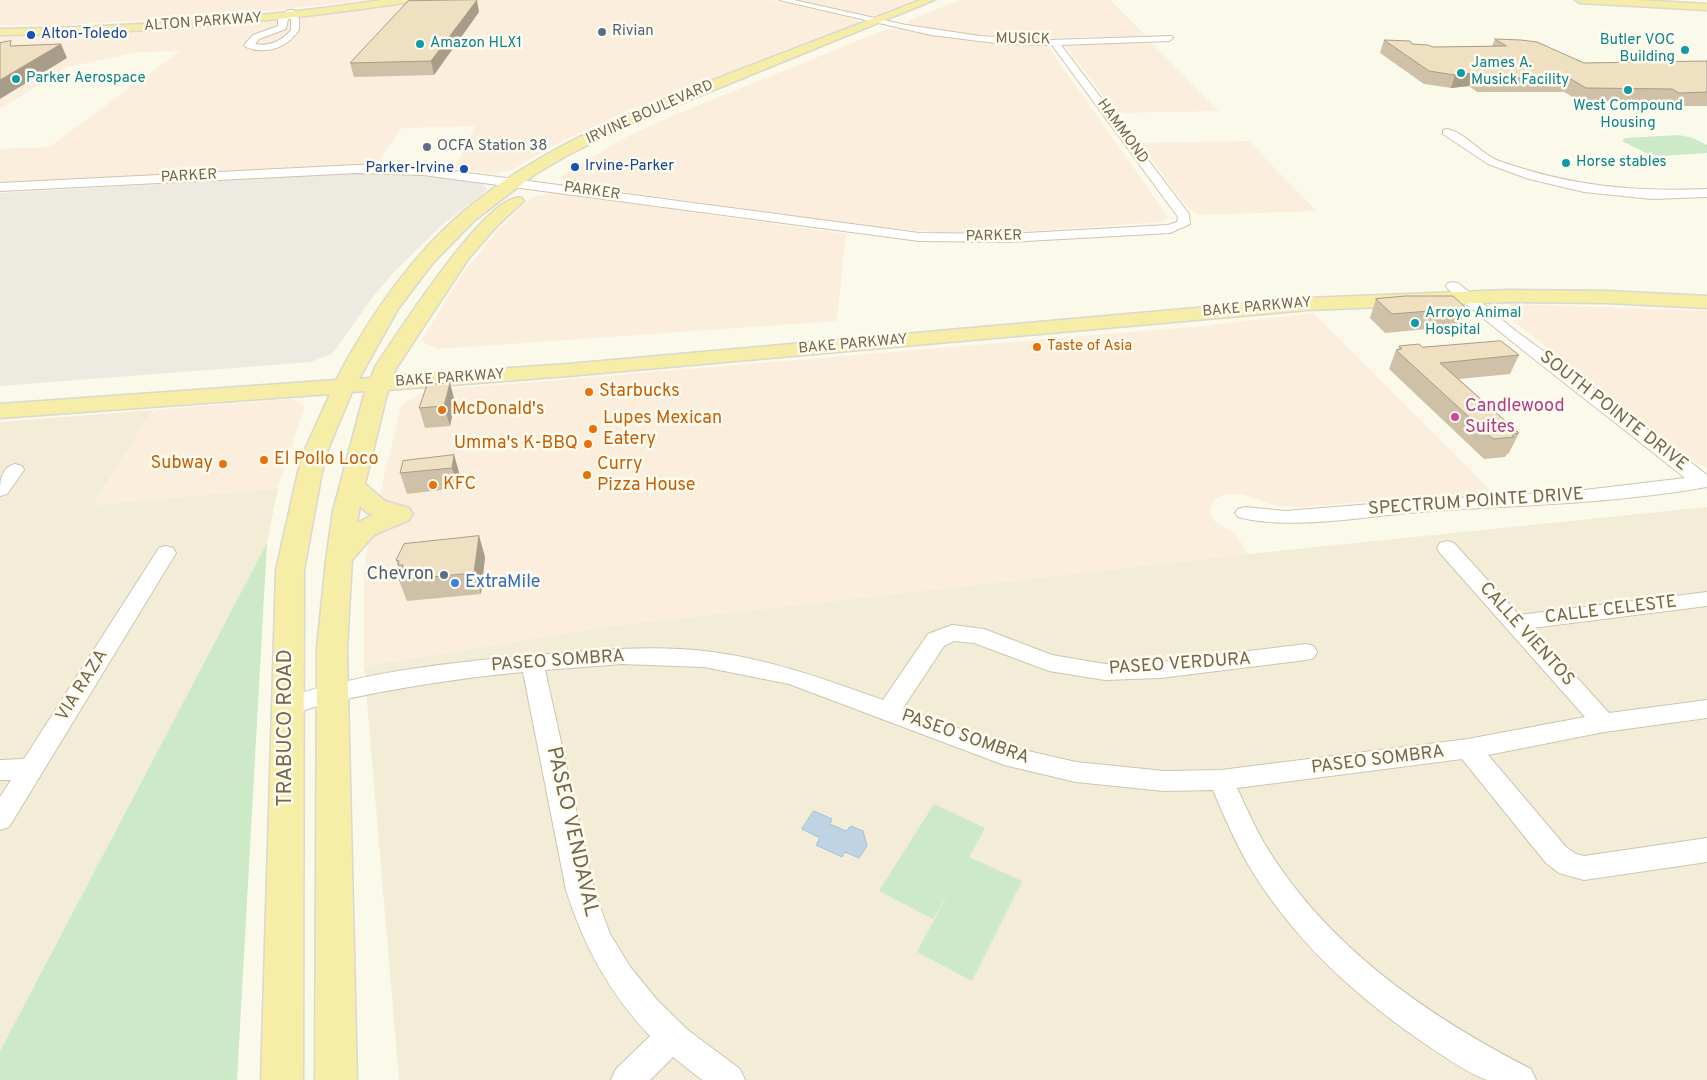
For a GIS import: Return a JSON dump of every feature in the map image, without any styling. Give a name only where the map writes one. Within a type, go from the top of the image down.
[{"type":"main road","name":"ALTON PARKWAY","points":[[0,28],[140,25],[290,14],[382,0]]},
{"type":"main road","name":"ALTON PARKWAY","points":[[0,32],[123,29],[290,14],[404,0]]},
{"type":"main road","name":"IRVINE BOULEVARD","points":[[569,164],[609,141],[673,110],[885,22],[929,0]]},
{"type":"main road","points":[[1580,0],[1707,5]]},
{"type":"main road","points":[[1651,0],[1707,5]]},
{"type":"main road","name":"IRVINE BOULEVARD","points":[[347,377],[388,308],[426,257],[469,216],[516,182],[570,149],[634,116],[942,2]]},
{"type":"main road","points":[[336,1080],[332,648],[338,560],[351,484],[382,375],[462,255],[491,222],[537,184],[552,175]]},
{"type":"main road","name":"BAKE PARKWAY","points":[[0,394],[347,377],[824,348],[1457,291],[1568,286],[1707,293]]},
{"type":"main road","name":"BAKE PARKWAY","points":[[1457,291],[1707,302]]},
{"type":"main road","name":"BAKE PARKWAY","points":[[0,410],[347,377]]},
{"type":"main road","name":"TRABUCO ROAD","points":[[282,1080],[290,570],[296,531],[314,456],[347,377]]},
{"type":"main road","points":[[338,560],[360,532],[380,520],[400,514],[376,507],[351,484]]},
{"type":"street","name":"MUSICK","points":[[783,0],[972,39],[1054,41],[1169,38]]},
{"type":"street","points":[[290,14],[295,18],[295,30],[282,42],[268,47],[249,45],[256,37],[283,28],[282,20],[290,14]]},
{"type":"street","name":"HAMMOND","points":[[1054,41],[1184,217],[1183,224]]},
{"type":"street","points":[[1447,132],[1492,162],[1533,176],[1584,188],[1652,195],[1707,193]]},
{"type":"street","name":"PARKER","points":[[0,188],[357,169],[423,171],[537,184],[919,237],[1017,237],[1170,229],[1183,224]]},
{"type":"street","name":"SOUTH POINTE DRIVE","points":[[1457,291],[1705,482]]},
{"type":"street","points":[[0,490],[15,470]]},
{"type":"street","name":"SPECTRUM POINTE DRIVE","points":[[1245,513],[1285,517],[1421,506],[1568,498],[1705,482]]},
{"type":"street","name":"CALLE VIENTOS","points":[[1447,548],[1604,723]]},
{"type":"street","name":"VIA RAZA","points":[[0,819],[166,553]]},
{"type":"street","name":"CALLE CELESTE","points":[[1515,623],[1707,599]]},
{"type":"street","name":"PASEO VERDURA","points":[[888,711],[936,640],[952,633],[976,635],[1049,663],[1105,672],[1160,670],[1306,652]]},
{"type":"street","name":"PASEO SOMBRA","points":[[289,705],[331,693],[461,669],[622,656],[704,659],[792,676],[1004,755],[1076,772],[1164,781],[1221,780],[1468,749],[1604,723],[1707,709]]},
{"type":"street","name":"PASEO VENDAVAL","points":[[532,663],[580,890],[591,922],[609,960],[634,996],[673,1035],[729,1080]]},
{"type":"street","points":[[1468,749],[1556,855],[1569,864],[1584,868],[1707,850]]},
{"type":"street","points":[[0,770],[31,769]]},
{"type":"street","points":[[1221,780],[1255,852],[1284,893],[1328,945],[1383,995],[1422,1024],[1520,1080]]},
{"type":"street","points":[[627,1080],[673,1035]]},
{"type":"shaded area","points":[[0,0],[366,0],[212,17],[58,25],[0,25]]},
{"type":"shaded area","points":[[423,0],[770,0],[857,19],[859,23],[629,110],[554,145],[512,170],[493,174],[455,168],[475,126],[402,128],[377,163],[0,184],[0,149],[49,147],[180,51],[139,52],[67,67],[0,109],[0,35],[109,32],[302,19],[311,15]]},
{"type":"shaded area","points":[[793,0],[915,0],[877,15],[865,16]]},
{"type":"shaded area","points":[[960,0],[1110,0],[1146,36],[995,39],[943,33],[909,25],[907,21]]},
{"type":"shaded area","points":[[887,29],[901,29],[985,43],[1047,45],[1169,218],[1162,222],[1017,232],[932,232],[876,227],[566,184],[560,177],[624,138],[674,115]]},
{"type":"shaded area","points":[[1151,42],[1219,111],[1116,113],[1065,45],[1070,43]]},
{"type":"shaded area","points":[[1248,141],[1317,211],[1198,215],[1188,208],[1139,143]]},
{"type":"shaded area","points":[[354,173],[390,173],[441,178],[483,184],[487,190],[441,226],[395,271],[371,299],[333,353],[311,362],[0,386],[0,193]]},
{"type":"shaded area","points":[[553,193],[846,234],[837,321],[437,349],[421,341],[461,276],[498,230],[531,197]]},
{"type":"shaded area","points":[[1511,304],[1707,311],[1707,468],[1687,458],[1503,313]]},
{"type":"shaded area","points":[[1313,313],[1492,492],[1301,507],[1276,506],[1242,494],[1225,494],[1215,499],[1209,512],[1215,522],[1236,534],[1248,554],[609,626],[364,666],[364,575],[368,540],[380,529],[386,501],[380,494],[401,406],[424,391],[1204,326]]},
{"type":"shaded area","points":[[292,399],[305,406],[278,488],[93,505],[153,410]]},
{"type":"shaded area","points":[[153,410],[93,505],[278,488],[267,543],[0,1051],[0,422]]},
{"type":"shaded area","points":[[1707,507],[1707,1080],[399,1080],[364,666],[609,626],[1248,554]]},
{"type":"green space","points":[[1679,135],[1693,138],[1707,145],[1707,153],[1660,156],[1648,154],[1622,141],[1625,138]]},
{"type":"green space","points":[[267,543],[237,1080],[0,1080],[0,1051]]},
{"type":"green space","points":[[934,804],[985,828],[969,857],[1022,881],[972,981],[917,952],[950,890],[933,919],[879,891]]},
{"type":"water","points":[[814,811],[832,819],[830,824],[846,831],[851,826],[863,831],[867,846],[859,858],[845,852],[842,857],[816,845],[820,838],[802,829]]},
{"type":"building","name":"Amazon HLX1","points":[[477,0],[431,61],[350,63],[408,1]]},
{"type":"building","points":[[1495,39],[1537,42],[1584,63],[1707,61],[1707,92],[1679,93],[1672,89],[1586,88],[1569,78],[1481,78],[1474,73],[1455,75],[1429,71],[1384,40],[1410,41],[1412,44],[1433,47],[1506,46]]},
{"type":"building","points":[[11,41],[10,46],[61,44],[0,80],[0,43]]},
{"type":"building","points":[[1406,296],[1453,296],[1466,308],[1392,314],[1376,299]]},
{"type":"building","points":[[1501,341],[1519,355],[1440,363],[1519,433],[1511,434],[1514,437],[1493,439],[1396,350],[1402,349],[1399,346],[1419,344],[1422,347]]},
{"type":"building","points":[[450,383],[444,406],[419,408],[427,385]]},
{"type":"building","points":[[454,455],[452,468],[400,473],[403,461]]},
{"type":"building","points":[[479,536],[474,573],[399,580],[403,565],[398,565],[399,561],[396,560],[404,544]]},
{"type":"place","name":"Rivian","points":[[602,32]]},
{"type":"place","name":"Alton-Toledo","points":[[31,35]]},
{"type":"place","name":"Amazon HLX1","points":[[420,44]]},
{"type":"place","name":"Butler VOC Building","points":[[1685,50]]},
{"type":"place","name":"James A. Musick Facility","points":[[1461,73]]},
{"type":"place","name":"Parker Aerospace","points":[[16,79]]},
{"type":"place","name":"West Compound Housing","points":[[1628,90]]},
{"type":"place","name":"OCFA Station 38","points":[[427,147]]},
{"type":"place","name":"Horse stables","points":[[1566,163]]},
{"type":"place","name":"Irvine-Parker","points":[[575,167]]},
{"type":"place","name":"Parker-Irvine","points":[[464,169]]},
{"type":"place","name":"Arroyo Animal Hospital","points":[[1415,323]]},
{"type":"place","name":"Taste of Asia","points":[[1037,347]]},
{"type":"place","name":"Starbucks","points":[[589,392]]},
{"type":"place","name":"McDonald's","points":[[442,410]]},
{"type":"place","name":"Candlewood Suites","points":[[1455,417]]},
{"type":"place","name":"Lupes Mexican Eatery","points":[[593,429]]},
{"type":"place","name":"Umma's K-BBQ","points":[[588,444]]},
{"type":"place","name":"El Pollo Loco","points":[[264,460]]},
{"type":"place","name":"Subway","points":[[223,464]]},
{"type":"place","name":"Curry Pizza House","points":[[587,475]]},
{"type":"place","name":"KFC","points":[[433,485]]},
{"type":"place","name":"Chevron","points":[[444,575]]},
{"type":"place","name":"ExtraMile","points":[[455,583]]}]
